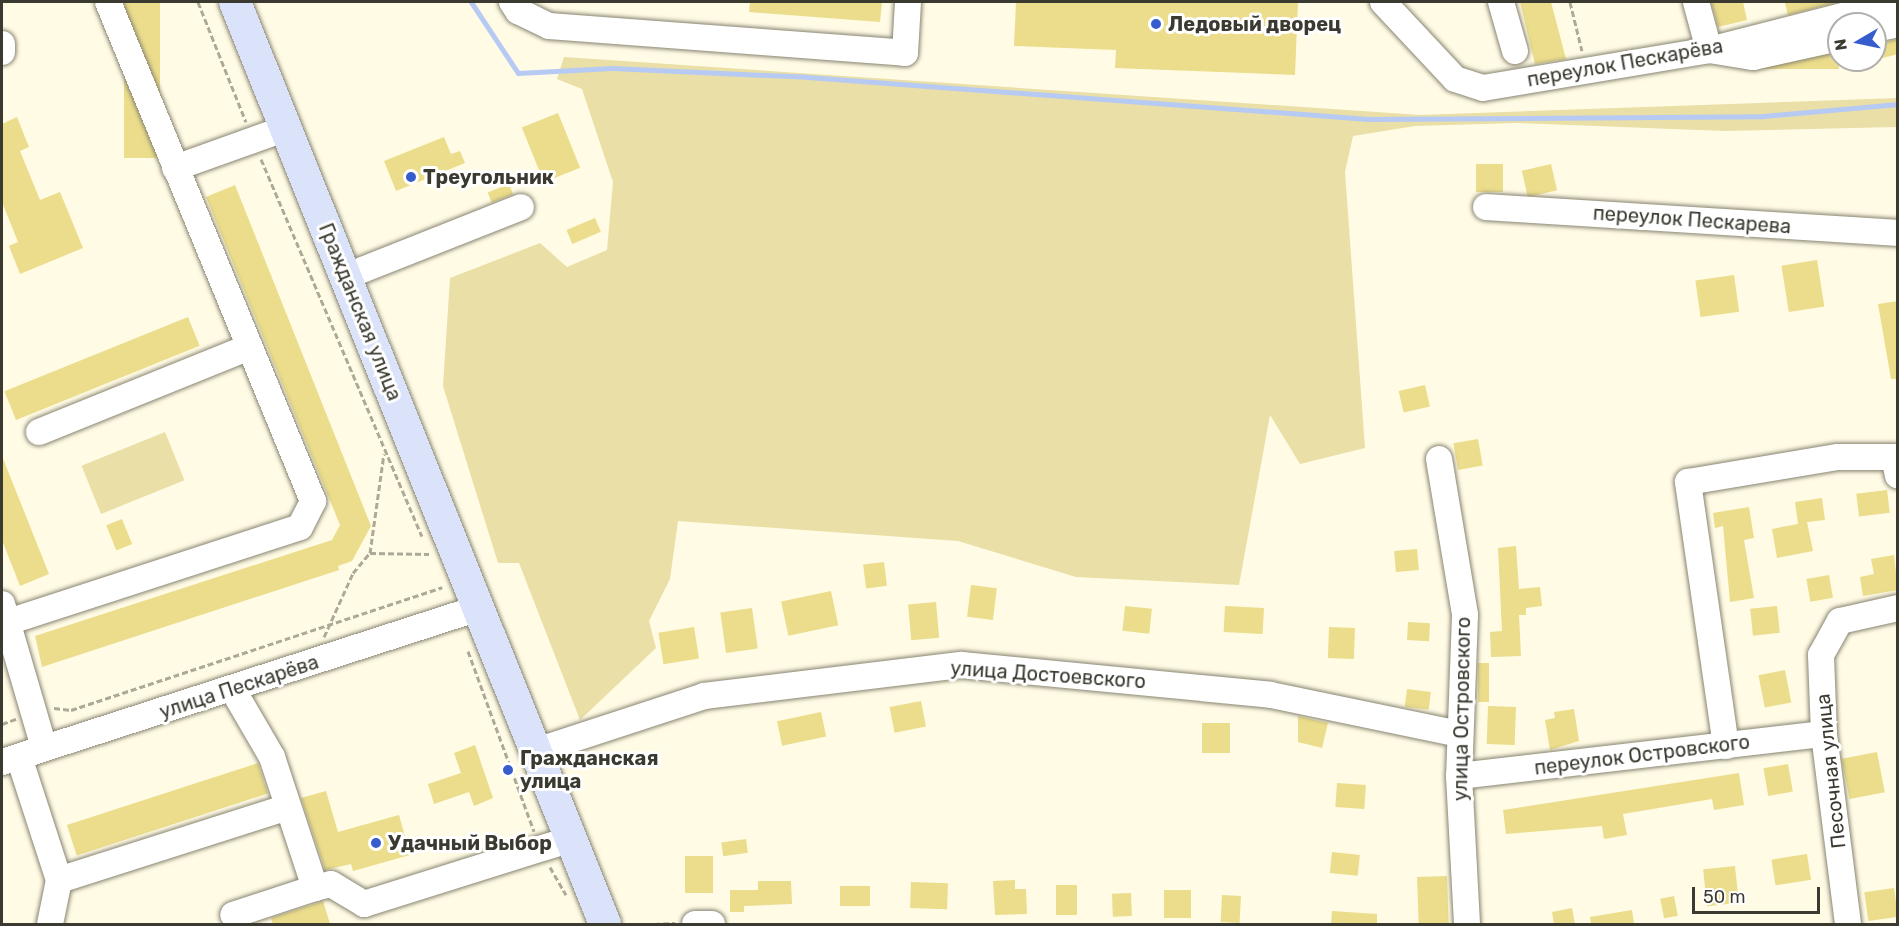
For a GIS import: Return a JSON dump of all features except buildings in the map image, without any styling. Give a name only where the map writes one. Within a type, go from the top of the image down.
[{"type":"main road","name":"Гражданская улица","points":[[236,2],[347,276],[465,613],[533,752],[555,845],[605,924]]},
{"type":"street","points":[[44,748],[5,613],[300,528],[313,501],[108,2]]},
{"type":"street","points":[[512,2],[518,11],[549,26],[905,53],[908,2]]},
{"type":"street","points":[[1501,2],[1515,51]]},
{"type":"street","points":[[1696,2],[1709,50],[1753,57],[1827,41]]},
{"type":"street","name":"переулок Пескарёва","points":[[1398,6],[1455,79],[1483,88],[1709,50],[1898,2]]},
{"type":"street","points":[[2,44],[2,52]]},
{"type":"street","points":[[175,168],[287,128]]},
{"type":"street","points":[[347,276],[521,207]]},
{"type":"street","name":"переулок Пескарева","points":[[1486,207],[1898,233]]},
{"type":"street","points":[[39,432],[249,347]]},
{"type":"street","points":[[1726,746],[1688,482],[1838,457],[1894,457],[1898,476]]},
{"type":"street","name":"улица Островского","points":[[1439,459],[1465,615],[1459,776],[1467,924]]},
{"type":"street","name":"Песочная улица","points":[[1848,924],[1824,734],[1821,655],[1840,621],[1898,608]]},
{"type":"street","name":"улица Пескарёва","points":[[10,760],[465,613]]},
{"type":"street","name":"улица Достоевского","points":[[533,752],[704,696],[962,665],[1270,695],[1460,734]]},
{"type":"street","points":[[232,690],[272,757],[315,888]]},
{"type":"street","name":"переулок Островского","points":[[1459,776],[1824,734]]},
{"type":"street","points":[[10,760],[59,880],[50,924]]},
{"type":"street","points":[[59,880],[288,807]]},
{"type":"street","points":[[233,915],[331,884],[364,904],[555,845]]},
{"type":"path","points":[[198,2],[384,453],[434,565]]},
{"type":"path","points":[[1570,2],[1587,70]]},
{"type":"path","points":[[310,663],[353,573],[370,553],[384,453]]},
{"type":"path","points":[[370,553],[429,554]]},
{"type":"path","points":[[438,576],[442,587],[465,613],[555,845],[569,898]]},
{"type":"path","points":[[2,724],[61,706],[71,710],[442,587]]},
{"type":"shaded area","points":[[564,57],[1420,115],[1897,98],[1897,127],[1725,131],[1517,123],[1415,126],[1353,136],[1345,172],[1365,448],[1300,464],[1270,415],[1239,585],[1076,577],[958,541],[678,521],[670,579],[649,621],[656,648],[580,720],[519,563],[498,563],[443,386],[450,278],[540,243],[567,267],[607,250],[613,182],[582,89],[557,79]]},
{"type":"shaded area","points":[[165,432],[184,480],[101,514],[82,466]]},
{"type":"waterway","points":[[471,2],[518,73],[612,68],[807,77],[1368,119],[1763,116],[1898,104]]},
{"type":"place","name":"Ледовый дворец","points":[[1156,24]]},
{"type":"place","name":"Треугольник","points":[[411,177]]},
{"type":"place","name":"Гражданская улица","points":[[508,770]]},
{"type":"place","name":"Удачный Выбор","points":[[376,843]]}]
